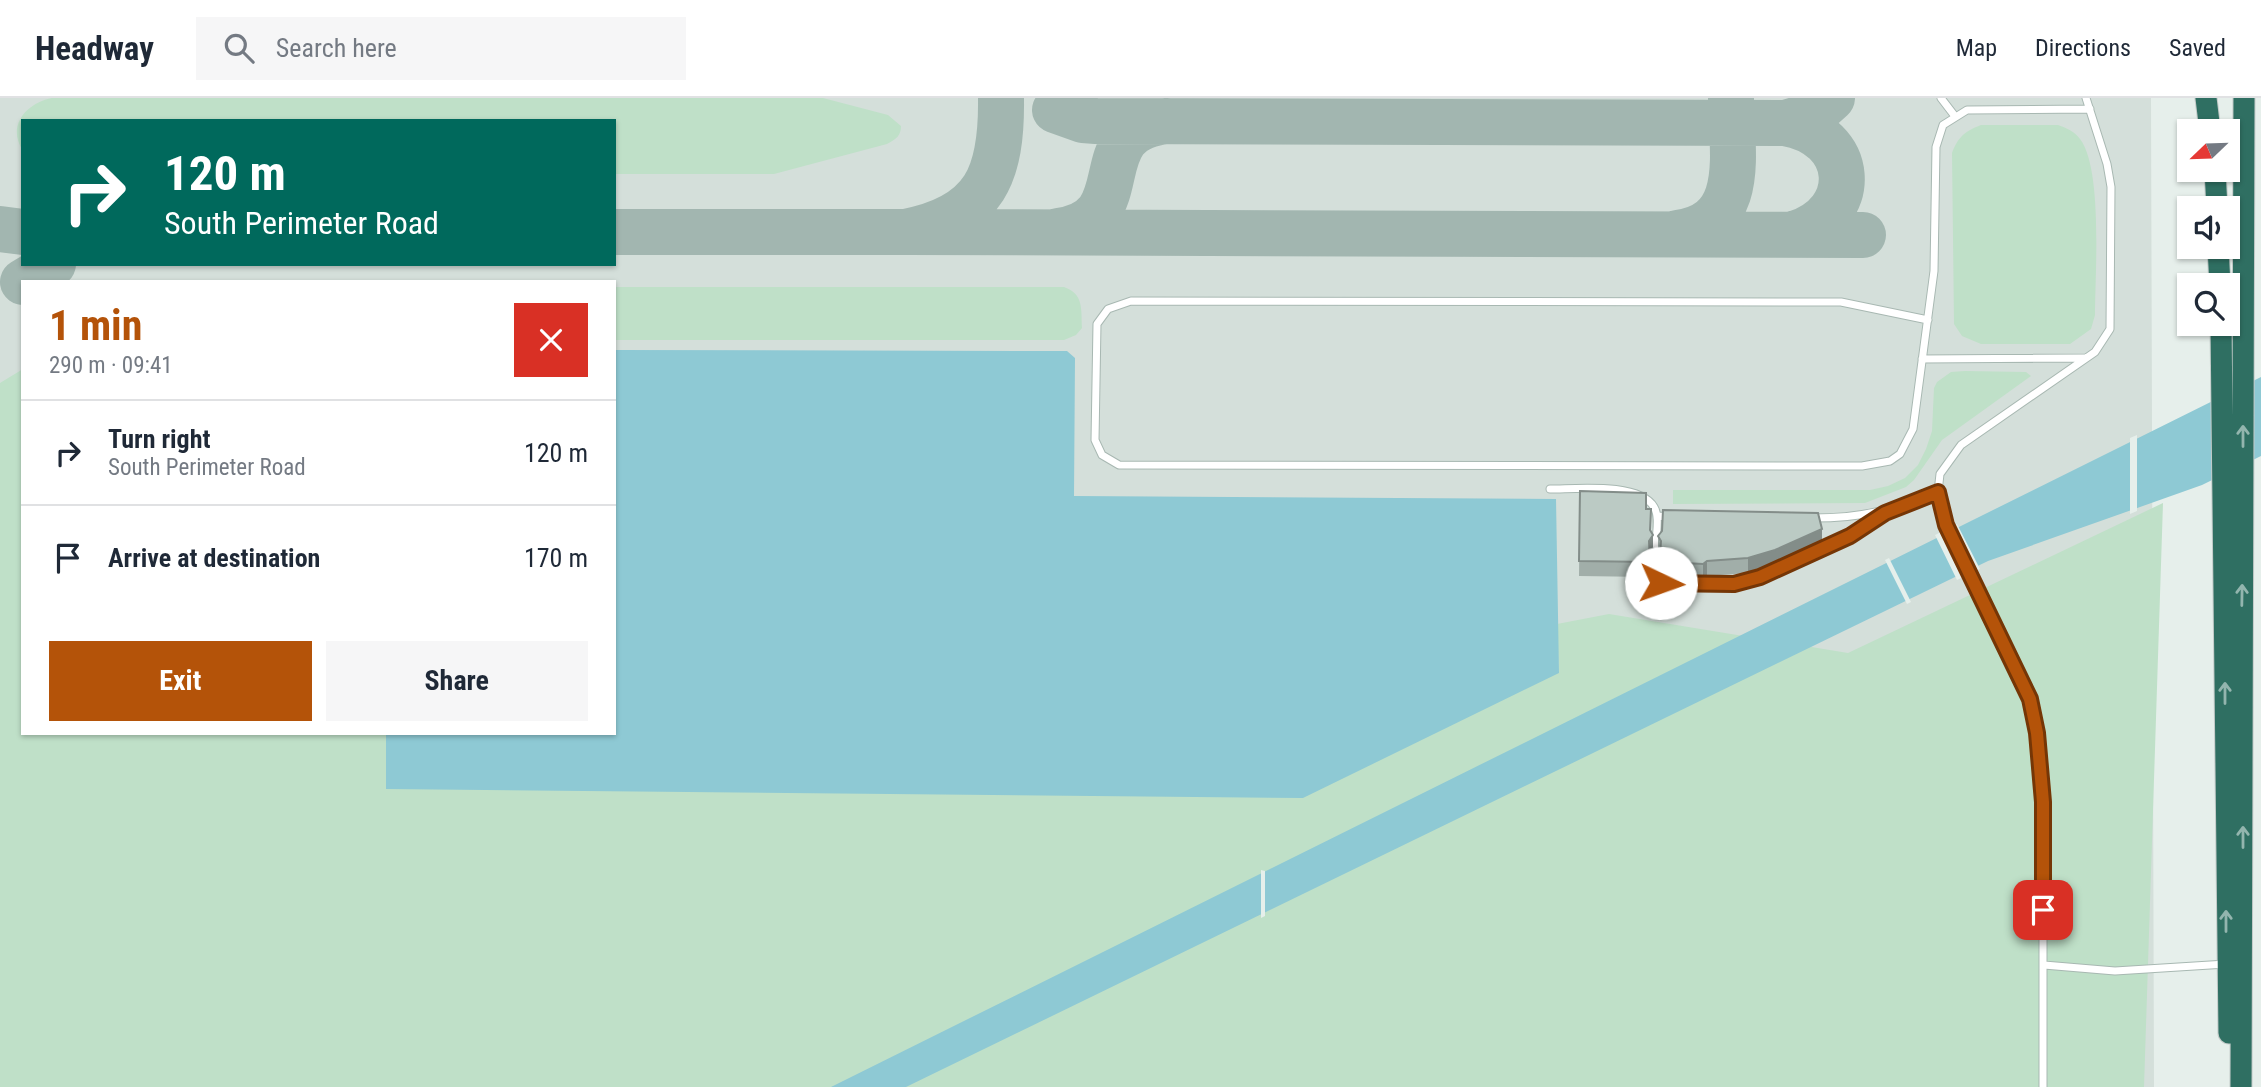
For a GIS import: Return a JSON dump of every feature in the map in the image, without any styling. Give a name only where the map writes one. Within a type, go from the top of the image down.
[{"type":"highway","points":[[2206,98],[2210,119]]},
{"type":"highway","points":[[2213,119],[2214,98]]},
{"type":"highway","points":[[2232,1087],[2226,964],[2234,504],[2243,369],[2244,98]]},
{"type":"highway","points":[[2221,336],[2222,379],[2234,504],[2241,1087]]},
{"type":"lane","points":[[1941,98],[1954,115]]},
{"type":"lane","points":[[2043,1087],[2043,802],[2037,733],[2030,699],[1946,525],[1938,492],[1945,464],[1961,445],[2085,358],[2104,341],[2110,329],[2111,187],[2104,153],[2086,98]]},
{"type":"lane","points":[[1928,320],[1841,302],[1131,301],[1108,309],[1097,324],[1095,440],[1102,455],[1119,465],[1877,465],[1900,454],[1913,429],[1928,320],[1935,259],[1936,147],[1943,125],[1954,115],[1976,109],[2090,109]]},
{"type":"lane","points":[[1922,359],[2085,358]]},
{"type":"lane","points":[[1550,489],[1633,492],[1648,501],[1657,516],[1656,545]]},
{"type":"lane","points":[[1655,556],[1655,575],[1664,584],[1734,584],[1771,573],[1828,546],[1885,513],[1938,492]]},
{"type":"lane","points":[[1805,518],[1846,518],[1885,513]]},
{"type":"lane","points":[[1657,516],[1684,517]]},
{"type":"lane","points":[[2044,965],[2115,971],[2226,964]]},
{"type":"shaded area","points":[[0,98],[2151,98],[2154,1087],[0,1087]]},
{"type":"green space","points":[[52,98],[823,98],[888,115],[901,126],[897,137],[887,144],[774,174],[616,174],[616,119],[21,119],[21,147],[18,141],[18,124],[22,117],[27,110]]},
{"type":"green space","points":[[1981,125],[2058,125],[2076,134],[2087,154],[2095,197],[2095,315],[2091,329],[2070,344],[1981,344],[1962,336],[1954,324],[1952,153],[1963,135]]},
{"type":"green space","points":[[616,287],[1064,287],[1078,298],[1082,328],[1076,335],[1064,340],[616,340]]},
{"type":"green space","points":[[21,370],[21,735],[386,735],[386,789],[1559,673],[1557,624],[1609,614],[1848,653],[2163,503],[2144,1087],[0,1087],[0,383]]},
{"type":"green space","points":[[1951,372],[2026,372],[2031,376],[1942,440],[1906,487],[1865,503],[1673,504],[1673,490],[1870,490],[1888,486],[1905,478],[1918,465],[1926,449],[1932,431],[1934,388],[1937,382]]},
{"type":"water","points":[[616,350],[1067,351],[1075,358],[1074,496],[1556,499],[1559,673],[1303,798],[386,789],[386,735],[616,735]]},
{"type":"water","points":[[2261,377],[2261,456],[2202,485],[1988,561],[906,1087],[831,1087]]},
{"type":"pier","points":[[2137,435],[2137,511],[2130,514],[2130,438]]},
{"type":"pier","points":[[1957,524],[1980,569],[1957,580],[1935,535]]},
{"type":"pier","points":[[1889,558],[1911,602],[1907,604],[1885,560]]},
{"type":"pier","points":[[1261,870],[1265,871],[1265,916],[1261,918]]},
{"type":"building","points":[[1580,491],[1646,493],[1646,509],[1651,509],[1650,530],[1653,535],[1649,541],[1650,562],[1579,561]]},
{"type":"building","points":[[1663,510],[1818,513],[1822,529],[1775,550],[1748,558],[1707,561],[1703,564],[1666,562],[1660,555],[1661,541],[1658,536],[1662,531]]},
{"type":"taxiway","points":[[616,232],[905,232],[932,225],[971,203],[984,188],[998,149],[1001,98]]},
{"type":"taxiway","points":[[1677,233],[1700,227],[1716,216],[1726,200],[1733,162],[1731,98]]},
{"type":"taxiway","points":[[1055,110],[1083,120],[1096,121],[1785,123],[1813,115],[1832,98]]},
{"type":"taxiway","points":[[1058,231],[1084,223],[1099,210],[1125,140],[1141,128],[1167,121]]},
{"type":"taxiway","points":[[1785,123],[1809,130],[1826,142],[1837,158],[1842,175],[1840,193],[1831,209],[1816,224],[1794,234]]},
{"type":"taxiway","points":[[0,229],[21,232]]},
{"type":"taxiway","points":[[905,232],[1863,235]]},
{"type":"taxiway","points":[[26,280],[50,266]]},
{"type":"route","points":[[1661,583],[1734,584],[1760,577],[1850,536],[1885,513],[1938,492],[1946,525],[2030,699],[2037,733],[2043,802],[2043,910]]}]
